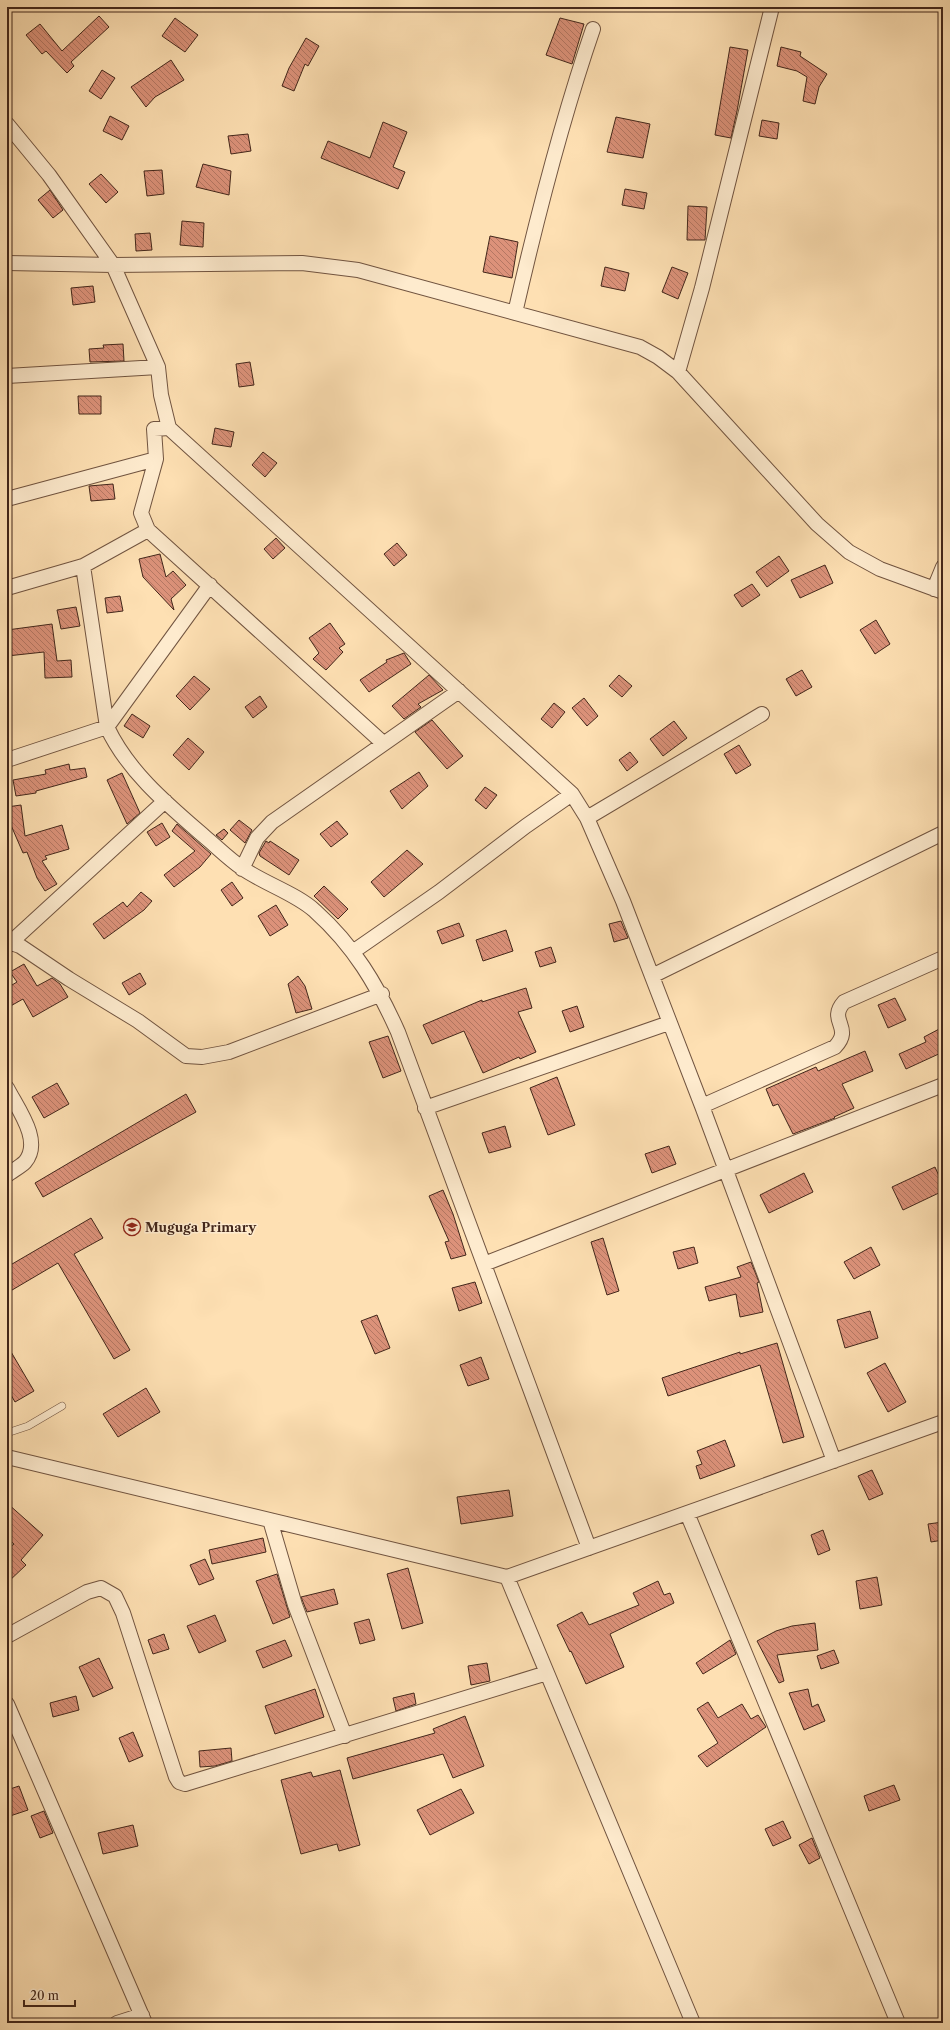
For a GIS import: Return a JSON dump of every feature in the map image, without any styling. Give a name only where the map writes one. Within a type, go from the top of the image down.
[{"type":"street","points":[[678,372],[702,288],[772,7]]},
{"type":"street","points":[[515,313],[536,222],[570,97],[592,29]]},
{"type":"street","points":[[7,124],[49,175],[113,265],[158,367],[161,394],[169,428],[572,794],[587,818],[623,901],[702,1106],[834,1461]]},
{"type":"street","points":[[7,263],[113,265],[302,263],[358,270],[640,347],[658,357],[678,372],[817,524],[849,552],[880,569],[939,591],[943,568]]},
{"type":"street","points":[[7,376],[158,367]]},
{"type":"street","points":[[169,428],[154,430],[156,459],[141,513],[148,530],[383,743]]},
{"type":"street","points":[[7,499],[156,459]]},
{"type":"street","points":[[7,588],[83,566],[148,530]]},
{"type":"street","points":[[83,566],[107,727],[117,748],[144,780],[165,801],[242,869],[314,910],[354,952],[382,994],[398,1032],[589,1548]]},
{"type":"street","points":[[7,760],[107,727],[210,585]]},
{"type":"street","points":[[242,869],[257,838],[272,822],[459,691]]},
{"type":"street","points":[[587,818],[762,714]]},
{"type":"street","points":[[354,952],[439,892],[526,826],[572,794]]},
{"type":"street","points":[[8,944],[165,801]]},
{"type":"street","points":[[652,976],[943,833]]},
{"type":"street","points":[[8,944],[20,946],[69,979],[138,1021],[186,1056],[193,1058],[229,1052],[382,994]]},
{"type":"street","points":[[702,1106],[835,1047],[842,1040],[843,1031],[837,1015],[838,1009],[844,1002],[943,958]]},
{"type":"street","points":[[425,1108],[669,1023]]},
{"type":"street","points":[[484,1264],[943,1085]]},
{"type":"street","points":[[7,1088],[31,1137],[31,1150],[24,1162],[7,1175]]},
{"type":"street","points":[[7,1457],[507,1577],[943,1422]]},
{"type":"street","points":[[687,1513],[898,2023]]},
{"type":"street","points":[[270,1520],[295,1605],[345,1736]]},
{"type":"street","points":[[507,1577],[693,2023]]},
{"type":"street","points":[[7,1636],[87,1592],[101,1588],[115,1596],[123,1613],[176,1777],[179,1782],[185,1784],[547,1673]]},
{"type":"street","points":[[7,1704],[143,2019],[117,2023]]},
{"type":"lane","points":[[7,1433],[28,1426],[62,1406]]},
{"type":"building","points":[[99,16],[109,27],[71,62],[74,66],[67,73],[46,51],[42,54],[26,35],[40,24],[62,51]]},
{"type":"building","points":[[175,18],[198,35],[185,52],[162,36]]},
{"type":"building","points":[[560,18],[584,24],[572,64],[546,55]]},
{"type":"building","points":[[306,38],[319,46],[308,66],[305,64],[294,91],[282,86],[289,68]]},
{"type":"building","points":[[730,47],[748,50],[731,138],[715,135]]},
{"type":"building","points":[[781,47],[801,52],[800,56],[827,74],[819,87],[815,104],[803,101],[807,77],[797,71],[777,66]]},
{"type":"building","points":[[171,60],[184,80],[155,97],[146,107],[131,87]]},
{"type":"building","points":[[102,70],[115,78],[101,99],[89,91]]},
{"type":"building","points":[[110,116],[129,126],[122,140],[103,131]]},
{"type":"building","points":[[616,117],[650,124],[643,158],[607,152]]},
{"type":"building","points":[[762,120],[779,123],[777,139],[759,136]]},
{"type":"building","points":[[383,122],[407,132],[393,167],[405,172],[398,189],[321,158],[328,141],[370,158]]},
{"type":"building","points":[[248,134],[251,151],[231,154],[228,136]]},
{"type":"building","points":[[203,164],[231,171],[229,195],[196,187]]},
{"type":"building","points":[[162,170],[164,194],[147,196],[144,171]]},
{"type":"building","points":[[101,174],[118,192],[106,203],[89,184]]},
{"type":"building","points":[[625,189],[647,193],[644,209],[622,205]]},
{"type":"building","points":[[50,190],[63,210],[53,218],[38,200]]},
{"type":"building","points":[[688,206],[707,207],[705,240],[687,240]]},
{"type":"building","points":[[182,221],[204,223],[203,247],[180,245]]},
{"type":"building","points":[[150,233],[152,250],[136,251],[135,234]]},
{"type":"building","points":[[490,236],[518,242],[512,278],[483,272]]},
{"type":"building","points":[[605,267],[629,273],[625,291],[601,286]]},
{"type":"building","points":[[672,267],[688,273],[678,299],[662,292]]},
{"type":"building","points":[[93,286],[95,302],[73,305],[71,288]]},
{"type":"building","points":[[123,344],[124,361],[90,362],[89,349],[104,348],[103,345]]},
{"type":"building","points":[[250,362],[254,385],[239,387],[236,364]]},
{"type":"building","points":[[78,396],[101,396],[101,414],[79,414]]},
{"type":"building","points":[[215,428],[234,432],[231,447],[212,444]]},
{"type":"building","points":[[263,452],[277,463],[265,477],[252,465]]},
{"type":"building","points":[[113,484],[115,499],[91,501],[89,486]]},
{"type":"building","points":[[276,538],[285,548],[273,559],[264,549]]},
{"type":"building","points":[[397,543],[407,555],[394,566],[384,554]]},
{"type":"building","points":[[160,554],[166,577],[173,571],[186,585],[171,599],[174,610],[143,577],[139,559]]},
{"type":"building","points":[[779,556],[789,571],[767,587],[756,572]]},
{"type":"building","points":[[825,565],[833,583],[800,598],[791,580]]},
{"type":"building","points":[[752,584],[760,595],[742,607],[734,595]]},
{"type":"building","points":[[120,596],[123,611],[107,613],[105,598]]},
{"type":"building","points":[[76,607],[80,626],[61,629],[57,610]]},
{"type":"building","points":[[876,620],[890,644],[875,654],[860,630]]},
{"type":"building","points":[[330,623],[345,644],[339,648],[343,652],[326,670],[313,659],[319,653],[309,638]]},
{"type":"building","points":[[52,624],[57,661],[71,660],[72,677],[45,678],[44,652],[7,656],[7,630]]},
{"type":"building","points":[[404,653],[411,664],[369,692],[360,680],[387,662],[386,660]]},
{"type":"building","points":[[802,670],[812,687],[796,696],[786,679]]},
{"type":"building","points":[[429,675],[443,690],[418,704],[421,707],[404,719],[392,706]]},
{"type":"building","points":[[619,675],[632,686],[622,697],[609,686]]},
{"type":"building","points":[[194,676],[210,689],[190,710],[176,696]]},
{"type":"building","points":[[260,696],[267,707],[253,718],[245,707]]},
{"type":"building","points":[[584,698],[598,716],[587,726],[572,708]]},
{"type":"building","points":[[554,703],[565,712],[552,728],[541,719]]},
{"type":"building","points":[[132,714],[150,726],[143,738],[124,726]]},
{"type":"building","points":[[432,720],[463,756],[447,769],[415,732]]},
{"type":"building","points":[[674,721],[687,738],[663,756],[650,739]]},
{"type":"building","points":[[188,738],[204,752],[189,770],[173,755]]},
{"type":"building","points":[[739,745],[751,765],[736,774],[724,754]]},
{"type":"building","points":[[630,752],[638,762],[627,771],[619,760]]},
{"type":"building","points":[[69,764],[70,770],[85,768],[87,777],[36,791],[36,793],[16,796],[13,780],[46,774],[45,770]]},
{"type":"building","points":[[419,772],[428,786],[402,809],[390,791]]},
{"type":"building","points":[[122,773],[140,813],[127,824],[107,780]]},
{"type":"building","points":[[485,787],[497,795],[486,809],[475,800]]},
{"type":"building","points":[[21,805],[25,836],[62,825],[69,849],[45,856],[47,859],[42,861],[57,884],[45,891],[37,878],[27,852],[23,853],[7,816],[7,807]]},
{"type":"building","points":[[239,820],[252,830],[245,843],[230,830]]},
{"type":"building","points":[[337,821],[348,834],[331,847],[320,834]]},
{"type":"building","points":[[162,823],[170,837],[156,846],[147,832]]},
{"type":"building","points":[[177,824],[211,854],[200,867],[174,887],[164,875],[195,851],[172,831]]},
{"type":"building","points":[[224,829],[228,833],[222,840],[216,835]]},
{"type":"building","points":[[266,841],[269,843],[270,841],[299,860],[289,875],[260,856],[259,853]]},
{"type":"building","points":[[407,850],[423,864],[384,897],[371,882]]},
{"type":"building","points":[[232,882],[243,898],[232,906],[221,890]]},
{"type":"building","points":[[324,886],[348,909],[338,919],[314,896]]},
{"type":"building","points":[[141,892],[152,901],[144,910],[104,939],[93,924],[123,902],[127,907]]},
{"type":"building","points":[[276,905],[288,925],[270,936],[258,916]]},
{"type":"building","points":[[621,921],[628,938],[614,942],[609,924]]},
{"type":"building","points":[[459,923],[464,936],[442,944],[437,931]]},
{"type":"building","points":[[506,930],[513,951],[483,961],[476,940]]},
{"type":"building","points":[[551,947],[556,962],[540,967],[535,952]]},
{"type":"building","points":[[24,964],[37,986],[52,978],[60,984],[68,997],[33,1017],[23,999],[7,1008],[7,988],[17,982],[10,972]]},
{"type":"building","points":[[140,973],[146,984],[129,995],[122,983]]},
{"type":"building","points":[[298,976],[305,986],[312,1009],[296,1013],[288,984]]},
{"type":"building","points":[[526,988],[532,1008],[518,1012],[536,1052],[520,1059],[519,1057],[483,1073],[464,1031],[432,1044],[423,1025],[482,1000],[482,1002]]},
{"type":"building","points":[[895,998],[906,1020],[888,1028],[878,1005]]},
{"type":"building","points":[[577,1006],[584,1027],[570,1032],[562,1011]]},
{"type":"building","points":[[943,1027],[943,1052],[906,1069],[899,1054],[926,1042],[924,1037]]},
{"type":"building","points":[[388,1036],[401,1071],[383,1078],[369,1042]]},
{"type":"building","points":[[865,1051],[873,1071],[842,1084],[854,1108],[834,1117],[835,1118],[793,1134],[778,1104],[773,1106],[766,1089],[816,1067],[818,1071]]},
{"type":"building","points":[[557,1077],[575,1125],[548,1135],[530,1088]]},
{"type":"building","points":[[57,1083],[69,1104],[44,1118],[32,1097]]},
{"type":"building","points":[[186,1094],[196,1112],[43,1197],[35,1183]]},
{"type":"building","points":[[505,1126],[511,1147],[489,1153],[482,1133]]},
{"type":"building","points":[[669,1146],[676,1164],[652,1173],[645,1154]]},
{"type":"building","points":[[935,1167],[943,1185],[943,1191],[903,1210],[892,1187]]},
{"type":"building","points":[[804,1173],[813,1192],[769,1213],[760,1195]]},
{"type":"building","points":[[443,1190],[453,1214],[466,1255],[451,1259],[445,1242],[449,1241],[429,1196]]},
{"type":"building","points":[[91,1218],[103,1238],[74,1254],[130,1350],[114,1359],[58,1263],[7,1293],[7,1267]]},
{"type":"building","points":[[603,1238],[619,1291],[607,1295],[591,1242]]},
{"type":"building","points":[[694,1247],[698,1263],[678,1269],[673,1252]]},
{"type":"building","points":[[871,1247],[880,1265],[854,1279],[844,1262]]},
{"type":"building","points":[[751,1262],[759,1282],[757,1283],[763,1312],[740,1317],[736,1294],[709,1301],[705,1287],[741,1277],[737,1267]]},
{"type":"building","points":[[475,1282],[482,1303],[459,1311],[452,1288]]},
{"type":"building","points":[[870,1311],[878,1338],[845,1348],[837,1320]]},
{"type":"building","points":[[377,1315],[390,1348],[375,1354],[361,1321]]},
{"type":"building","points":[[777,1343],[804,1437],[783,1443],[760,1365],[668,1396],[662,1378],[740,1352],[740,1354]]},
{"type":"building","points":[[7,1345],[34,1391],[15,1402],[7,1388]]},
{"type":"building","points":[[481,1357],[489,1379],[468,1386],[460,1365]]},
{"type":"building","points":[[885,1363],[906,1402],[888,1412],[867,1373]]},
{"type":"building","points":[[146,1388],[160,1412],[118,1437],[103,1414]]},
{"type":"building","points":[[725,1440],[735,1466],[700,1479],[696,1466],[702,1464],[697,1451]]},
{"type":"building","points":[[872,1470],[883,1494],[869,1500],[858,1476]]},
{"type":"building","points":[[509,1490],[513,1516],[461,1524],[457,1497]]},
{"type":"building","points":[[7,1503],[43,1535],[21,1560],[26,1565],[7,1583],[7,1546],[9,1548],[14,1544],[7,1538]]},
{"type":"building","points":[[943,1522],[943,1540],[931,1542],[928,1524]]},
{"type":"building","points":[[823,1530],[830,1550],[818,1555],[811,1535]]},
{"type":"building","points":[[263,1538],[266,1552],[212,1564],[209,1550]]},
{"type":"building","points":[[205,1559],[214,1579],[199,1585],[190,1565]]},
{"type":"building","points":[[408,1568],[423,1623],[402,1629],[387,1574]]},
{"type":"building","points":[[277,1574],[290,1617],[273,1624],[256,1581]]},
{"type":"building","points":[[877,1577],[882,1605],[860,1609],[856,1581]]},
{"type":"building","points":[[658,1581],[664,1595],[670,1593],[674,1603],[610,1634],[624,1667],[586,1684],[557,1625],[582,1612],[589,1625],[639,1605],[633,1593]]},
{"type":"building","points":[[334,1589],[338,1604],[307,1612],[301,1597]]},
{"type":"building","points":[[215,1615],[226,1641],[199,1653],[187,1626]]},
{"type":"building","points":[[369,1619],[375,1640],[360,1644],[354,1623]]},
{"type":"building","points":[[815,1623],[818,1650],[777,1655],[784,1681],[779,1683],[757,1641],[776,1631],[792,1626]]},
{"type":"building","points":[[164,1634],[169,1649],[153,1654],[148,1640]]},
{"type":"building","points":[[285,1640],[292,1656],[263,1668],[256,1651]]},
{"type":"building","points":[[730,1640],[736,1654],[703,1674],[696,1663]]},
{"type":"building","points":[[834,1650],[839,1663],[821,1669],[817,1656]]},
{"type":"building","points":[[99,1658],[113,1688],[93,1697],[79,1667]]},
{"type":"building","points":[[487,1663],[490,1681],[471,1685],[468,1666]]},
{"type":"building","points":[[315,1689],[324,1717],[275,1734],[265,1706]]},
{"type":"building","points":[[808,1689],[812,1707],[818,1704],[825,1721],[804,1730],[789,1693]]},
{"type":"building","points":[[414,1693],[416,1704],[396,1711],[393,1698]]},
{"type":"building","points":[[76,1696],[79,1710],[53,1717],[50,1703]]},
{"type":"building","points":[[708,1702],[718,1718],[742,1704],[751,1719],[758,1715],[766,1727],[707,1767],[698,1756],[718,1743],[697,1709]]},
{"type":"building","points":[[465,1716],[484,1766],[453,1778],[443,1754],[353,1779],[347,1758],[435,1733],[433,1729]]},
{"type":"building","points":[[133,1732],[143,1756],[129,1762],[119,1738]]},
{"type":"building","points":[[231,1748],[232,1761],[215,1766],[200,1767],[199,1751]]},
{"type":"building","points":[[340,1770],[360,1845],[339,1851],[337,1844],[301,1854],[281,1780],[311,1772],[313,1777]]},
{"type":"building","points":[[894,1785],[900,1800],[869,1811],[864,1796]]},
{"type":"building","points":[[19,1786],[28,1810],[7,1817],[7,1790]]},
{"type":"building","points":[[461,1789],[474,1813],[430,1835],[417,1810]]},
{"type":"building","points":[[44,1811],[53,1833],[40,1838],[31,1816]]},
{"type":"building","points":[[783,1821],[791,1838],[773,1846],[765,1829]]},
{"type":"building","points":[[133,1825],[138,1846],[103,1854],[98,1833]]},
{"type":"building","points":[[812,1838],[820,1858],[809,1864],[799,1845]]},
{"type":"place","name":"Muguga Primary","points":[[132,1227]]}]
